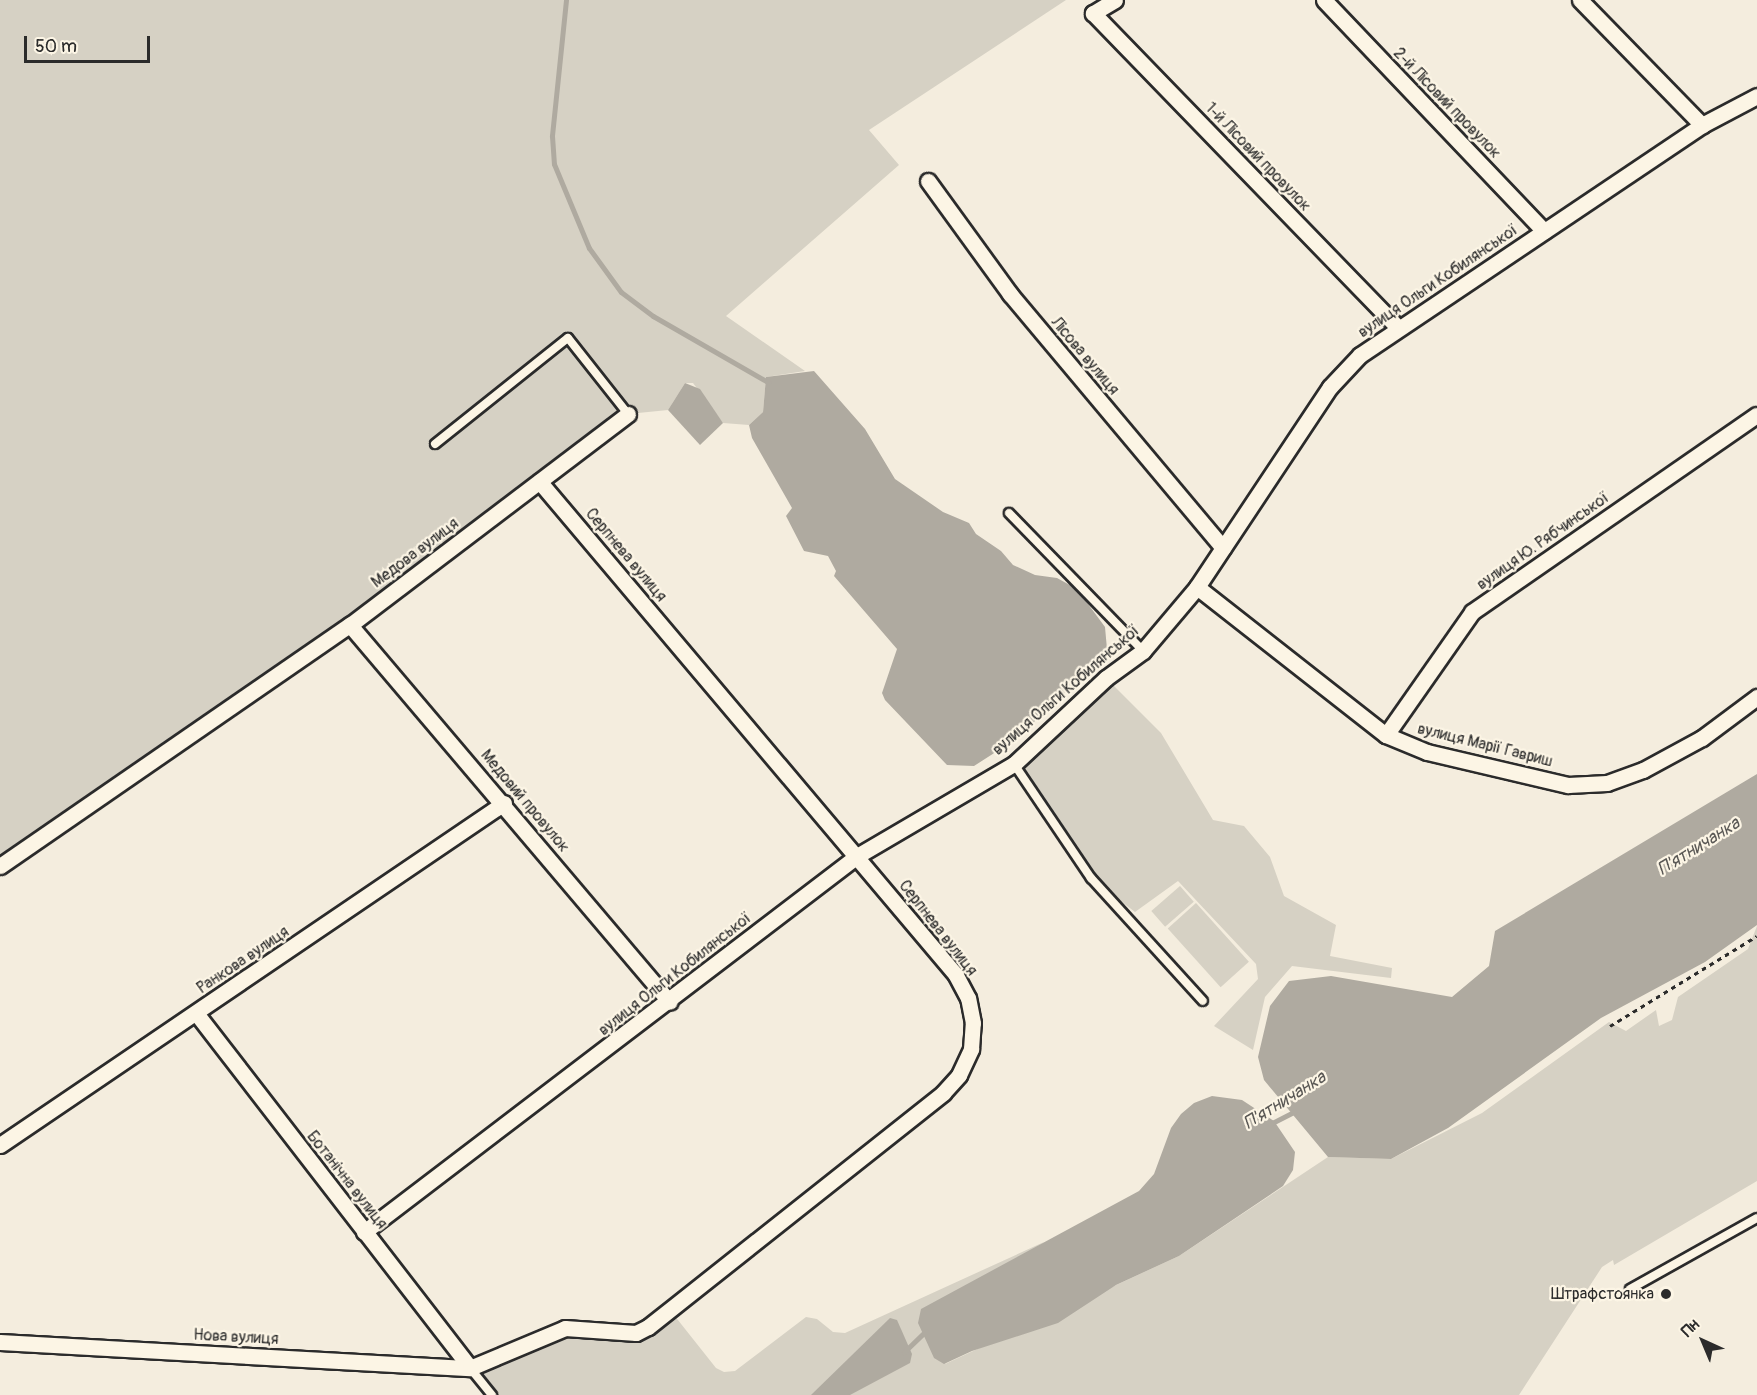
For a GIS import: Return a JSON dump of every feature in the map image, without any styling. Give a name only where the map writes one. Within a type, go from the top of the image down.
[{"type":"street","name":"1-й Лісовий провулок","points":[[1115,0],[1093,13],[1397,327]]},
{"type":"street","name":"2-й Лісовий провулок","points":[[1323,0],[1544,231]]},
{"type":"street","points":[[1580,0],[1702,125]]},
{"type":"street","name":"вулиця Ольги Кобилянської","points":[[364,1232],[670,1002],[857,856],[1014,764],[1106,678],[1143,651],[1197,587],[1330,387],[1360,355],[1397,327],[1702,125],[1757,96]]},
{"type":"street","name":"Лісова вулиця","points":[[928,180],[1010,294],[1223,548]]},
{"type":"street","name":"Медова вулиця","points":[[0,866],[350,624],[628,414]]},
{"type":"street","name":"вулиця Ю. Рябчинської","points":[[1386,735],[1472,612],[1757,415]]},
{"type":"street","name":"Серпнева вулиця","points":[[470,1368],[565,1328],[636,1332],[648,1327],[943,1094],[959,1074],[971,1049],[973,1023],[968,998],[956,975],[539,481]]},
{"type":"street","name":"вулиця Марії Гавриш","points":[[1197,587],[1386,735],[1427,752],[1568,785],[1607,783],[1643,770],[1702,738],[1757,697]]},
{"type":"street","name":"Медовий провулок","points":[[350,624],[504,803],[670,1002]]},
{"type":"street","name":"Ранкова вулиця","points":[[0,1145],[504,803]]},
{"type":"street","name":"Ботанічна вулиця","points":[[196,1013],[470,1368]]},
{"type":"street","name":"Нова вулиця","points":[[0,1342],[470,1368]]},
{"type":"lane","name":"Медова вулиця","points":[[435,444],[568,338],[628,414]]},
{"type":"lane","points":[[1009,513],[1143,651]]},
{"type":"lane","points":[[1014,764],[1091,878],[1203,1001]]},
{"type":"lane","points":[[1630,1289],[1757,1218]]},
{"type":"lane","points":[[470,1368],[492,1395]]},
{"type":"path","points":[[1610,1026],[1757,936]]},
{"type":"shaded area","points":[[0,0],[1066,0],[869,130],[899,165],[726,316],[805,371],[766,377],[763,412],[749,425],[723,423],[693,383],[685,383],[668,410],[628,414],[350,625],[0,866]]},
{"type":"shaded area","points":[[1106,678],[1161,733],[1213,820],[1244,826],[1270,857],[1284,896],[1336,925],[1330,956],[1392,968],[1391,978],[1292,966],[1265,997],[1253,1050],[1214,1026],[1258,979],[1256,964],[1178,881],[1135,912],[1091,878],[1014,764]]},
{"type":"shaded area","points":[[1180,886],[1194,902],[1165,927],[1151,911]]},
{"type":"shaded area","points":[[1196,903],[1249,962],[1221,987],[1168,928]]},
{"type":"shaded area","points":[[1757,926],[1757,1181],[1614,1265],[1613,1260],[1602,1267],[1519,1395],[492,1395],[470,1368],[565,1328],[636,1332],[670,1310],[716,1368],[724,1372],[735,1371],[806,1317],[817,1319],[833,1332],[845,1333],[1044,1242],[1028,1253],[945,1364],[1179,1256],[1328,1157],[1391,1159],[1482,1113],[1609,1022],[1626,1031],[1656,1010],[1659,1026],[1672,1020],[1678,997],[1748,949]]},
{"type":"water","points":[[814,371],[865,429],[895,479],[943,512],[969,523],[976,534],[1001,551],[1013,565],[1035,575],[1057,578],[1077,589],[1105,627],[1107,649],[1088,671],[1016,739],[974,766],[947,765],[885,700],[882,693],[897,649],[834,576],[836,571],[828,556],[804,551],[786,516],[792,508],[752,438],[749,425],[763,412],[766,377]]},
{"type":"water","points":[[685,383],[700,389],[723,423],[700,445],[668,410]]},
{"type":"water","points":[[1757,774],[1757,925],[1705,962],[1601,1018],[1448,1128],[1391,1159],[1328,1157],[1264,1080],[1258,1057],[1270,1006],[1289,981],[1331,976],[1452,997],[1489,966],[1495,931]]},
{"type":"water","points":[[1212,1096],[1242,1100],[1274,1121],[1295,1152],[1293,1170],[1283,1186],[1179,1256],[1116,1285],[1058,1323],[972,1351],[944,1364],[934,1358],[918,1323],[921,1309],[1139,1191],[1154,1174],[1171,1128],[1181,1114],[1194,1103]]},
{"type":"water","points":[[890,1318],[897,1320],[912,1354],[910,1363],[850,1395],[811,1395]]},
{"type":"waterway","points":[[566,0],[552,136],[554,164],[589,248],[621,292],[653,316],[768,382]]},
{"type":"waterway","name":"П'ятничанка","points":[[1270,1124],[1294,1112]]},
{"type":"waterway","name":"П'ятничанка","points":[[904,1352],[926,1331]]},
{"type":"place","name":"Штрафстоянка","points":[[1666,1294]]}]
